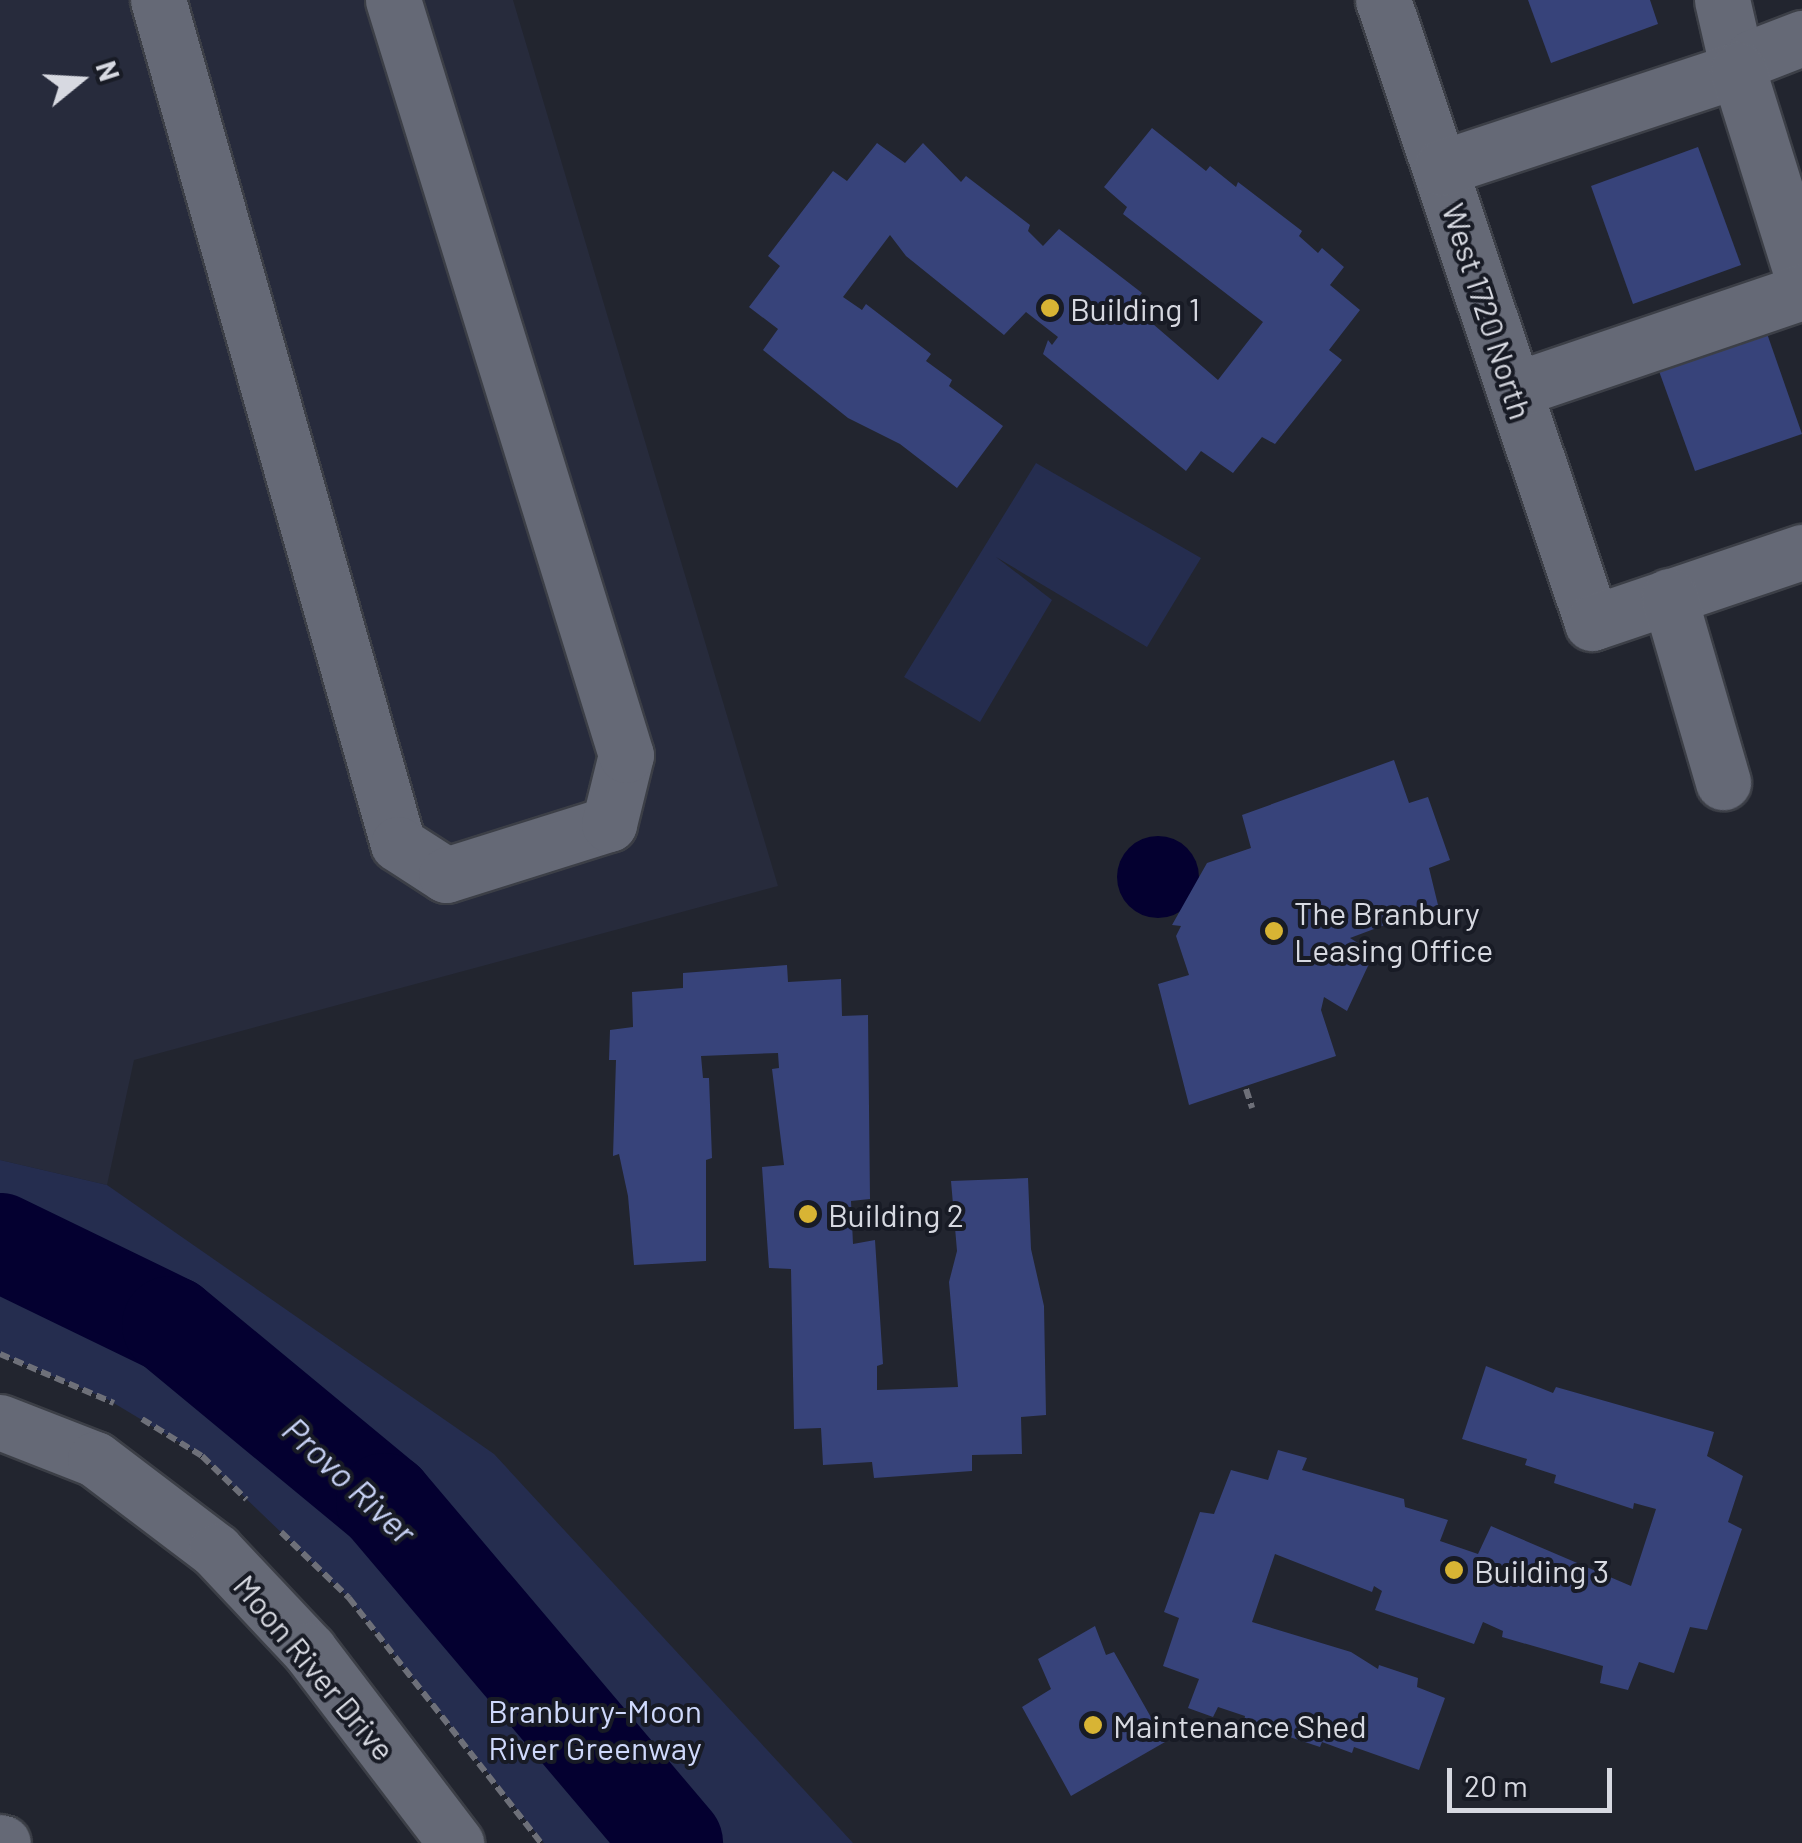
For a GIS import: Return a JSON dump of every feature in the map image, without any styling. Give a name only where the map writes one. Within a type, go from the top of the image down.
[{"type":"street","points":[[158,0],[398,844],[446,875],[609,824],[626,756],[393,0]]},
{"type":"street","name":"West 1720 North","points":[[1383,0],[1592,623],[1670,596]]},
{"type":"street","points":[[1514,390],[1800,264],[1738,70],[1722,0]]},
{"type":"street","points":[[1441,168],[1738,70],[1752,57],[1802,38]]},
{"type":"street","points":[[1723,782],[1670,596],[1802,552]]},
{"type":"street","name":"Moon River Drive","points":[[0,1422],[96,1459],[216,1551],[309,1650],[456,1843]]},
{"type":"path","points":[[1246,1089],[1252,1108]]},
{"type":"shaded area","points":[[0,0],[513,0],[778,886],[134,1060],[107,1185],[0,1160]]},
{"type":"shaded area","points":[[1158,836],[1174,839],[1187,848],[1196,861],[1196,893],[1187,906],[1174,915],[1158,918],[1142,915],[1129,906],[1120,893],[1117,877],[1120,861],[1129,848],[1142,839]]},
{"type":"green space","points":[[1036,463],[1201,558],[1147,647],[996,557],[1052,600],[980,722],[904,677]]},
{"type":"green space","name":"Branbury-Moon River Greenway","points":[[0,1160],[107,1185],[494,1454],[853,1843],[544,1843],[349,1598],[202,1456],[107,1399],[0,1354]]},
{"type":"building","points":[[1528,0],[1650,0],[1658,24],[1551,63]]},
{"type":"building","name":"Building 1","points":[[1152,128],[1206,171],[1210,166],[1236,187],[1238,182],[1302,231],[1299,236],[1318,253],[1322,248],[1344,267],[1330,285],[1360,310],[1329,350],[1342,360],[1275,444],[1262,437],[1233,473],[1201,451],[1186,471],[1043,354],[1048,340],[1052,345],[1058,337],[1026,312],[1004,335],[906,256],[890,235],[843,297],[862,310],[866,304],[931,354],[926,361],[952,380],[949,386],[1003,426],[957,488],[900,444],[848,418],[763,350],[778,329],[749,307],[780,266],[768,256],[833,171],[847,181],[877,143],[905,163],[923,143],[961,182],[966,176],[1030,225],[1028,231],[1043,246],[1059,229],[1142,293],[1129,309],[1135,317],[1139,312],[1218,380],[1263,322],[1123,214],[1127,207],[1104,187]]},
{"type":"building","points":[[1698,147],[1741,265],[1633,304],[1591,186]]},
{"type":"building","points":[[1763,322],[1802,434],[1695,471],[1655,360]]},
{"type":"building","name":"The Branbury Leasing Office","points":[[1394,760],[1409,803],[1428,797],[1450,860],[1429,868],[1438,905],[1350,938],[1374,953],[1347,1011],[1324,997],[1321,1010],[1336,1056],[1189,1105],[1158,984],[1189,975],[1176,936],[1181,926],[1172,925],[1207,863],[1251,848],[1242,815]]},
{"type":"building","name":"Building 2","points":[[787,965],[788,982],[841,979],[842,1016],[868,1015],[870,1199],[851,1201],[853,1244],[875,1240],[883,1364],[877,1366],[877,1390],[958,1387],[949,1282],[957,1251],[951,1181],[1028,1178],[1031,1249],[1044,1306],[1046,1415],[1021,1417],[1022,1454],[972,1455],[972,1471],[874,1478],[872,1462],[823,1465],[821,1428],[794,1429],[791,1269],[769,1268],[762,1167],[784,1165],[772,1069],[779,1068],[778,1053],[701,1056],[703,1078],[709,1078],[712,1158],[706,1160],[706,1261],[634,1265],[628,1196],[619,1154],[613,1156],[616,1060],[609,1060],[610,1030],[633,1027],[632,992],[683,988],[683,973]]},
{"type":"building","name":"Building 3","points":[[1486,1366],[1553,1393],[1556,1387],[1714,1432],[1707,1456],[1743,1476],[1728,1522],[1742,1529],[1707,1630],[1690,1627],[1674,1673],[1639,1662],[1628,1690],[1600,1683],[1603,1666],[1502,1637],[1503,1631],[1483,1622],[1474,1644],[1375,1610],[1382,1591],[1374,1586],[1372,1592],[1275,1554],[1252,1622],[1351,1652],[1378,1669],[1379,1665],[1418,1678],[1417,1687],[1445,1698],[1419,1770],[1354,1747],[1352,1753],[1322,1742],[1320,1747],[1244,1722],[1245,1716],[1218,1707],[1213,1717],[1188,1708],[1199,1679],[1163,1666],[1179,1618],[1164,1612],[1200,1512],[1214,1514],[1231,1470],[1268,1480],[1278,1450],[1307,1458],[1302,1470],[1404,1499],[1405,1507],[1448,1520],[1440,1541],[1478,1554],[1491,1526],[1631,1586],[1656,1509],[1634,1503],[1633,1509],[1554,1483],[1556,1475],[1525,1465],[1527,1459],[1462,1439]]},
{"type":"building","name":"Maintenance Shed","points":[[1095,1626],[1106,1655],[1114,1652],[1165,1742],[1071,1796],[1022,1707],[1051,1689],[1038,1659]]},
{"type":"waterway","name":"Provo River","points":[[0,1242],[171,1325],[385,1502],[674,1843]]},
{"type":"place","name":"Building 1","points":[[1050,308]]},
{"type":"place","name":"The Branbury Leasing Office","points":[[1274,931]]},
{"type":"place","name":"Building 2","points":[[808,1214]]},
{"type":"place","name":"Building 3","points":[[1454,1570]]},
{"type":"place","name":"Maintenance Shed","points":[[1093,1725]]}]
